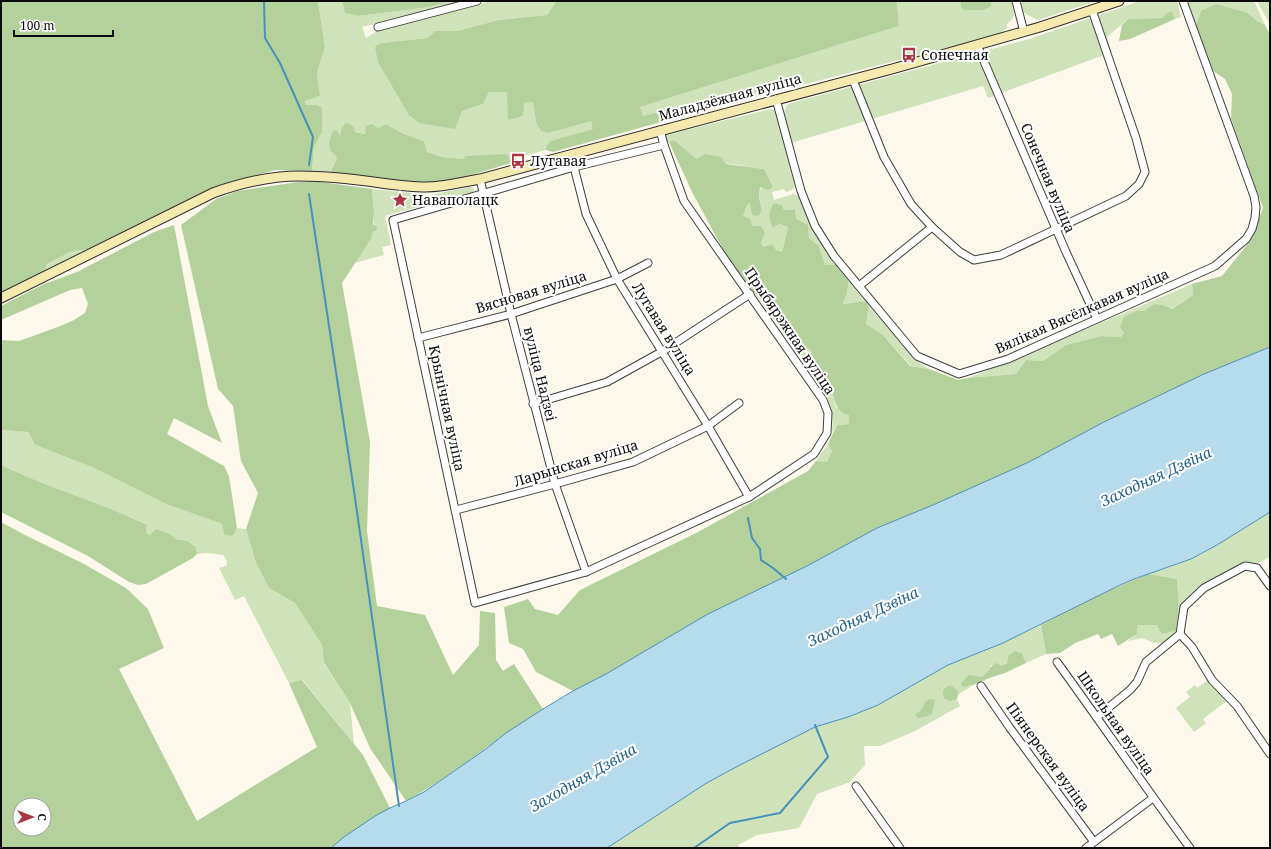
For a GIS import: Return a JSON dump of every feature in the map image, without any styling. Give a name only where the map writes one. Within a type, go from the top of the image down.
[{"type":"main road","name":"Маладзёжная вуліца","points":[[1,298],[213,193],[256,180],[277,177],[313,176],[397,186],[426,187],[450,185],[480,179],[776,99],[853,80],[1024,32],[1119,1]]},
{"type":"street","points":[[378,27],[477,1]]},
{"type":"street","points":[[1016,1],[1024,32]]},
{"type":"street","name":"Вялікая Вясёлкавая вуліца","points":[[776,99],[801,191],[815,226],[834,256],[917,356],[959,374],[1008,359],[1215,266],[1246,239],[1252,229],[1255,218],[1256,208],[1254,196],[1183,1]]},
{"type":"street","points":[[853,80],[884,157],[911,204],[932,227],[960,252],[974,260],[1001,255],[1126,196],[1139,184],[1144,172],[1136,138],[1092,10]]},
{"type":"street","name":"Сонечная вуліца","points":[[977,45],[1056,229],[1097,319]]},
{"type":"street","name":"Прыбярэжная вуліца","points":[[475,603],[586,572],[749,497],[814,454],[827,433],[828,413],[823,400],[684,201],[660,130]]},
{"type":"street","points":[[483,193],[574,167],[664,145]]},
{"type":"street","name":"Лугавая вуліца","points":[[574,167],[586,214],[617,279],[663,351],[749,497]]},
{"type":"street","name":"вуліца Надзеі","points":[[480,179],[511,314],[555,484],[586,572]]},
{"type":"street","name":"Крынічная вуліца","points":[[475,603],[393,220],[483,193]]},
{"type":"street","points":[[859,286],[932,227]]},
{"type":"street","name":"Вясновая вуліца","points":[[418,338],[511,314],[617,279],[648,263]]},
{"type":"street","points":[[534,404],[607,382],[663,351],[750,294]]},
{"type":"street","name":"Ларынская вуліца","points":[[456,510],[633,462],[708,426],[740,403]]},
{"type":"street","points":[[1097,717],[1130,690],[1137,682],[1146,662],[1180,634],[1184,607],[1204,588],[1245,566],[1257,568],[1270,586]]},
{"type":"street","points":[[1180,634],[1192,648],[1212,680],[1236,706],[1270,754]]},
{"type":"street","name":"Школьная вуліца","points":[[1057,662],[1190,848]]},
{"type":"street","name":"Піянерская вуліца","points":[[980,686],[1094,842]]},
{"type":"street","points":[[856,786],[900,848]]},
{"type":"street","points":[[1086,848],[1153,798]]},
{"type":"green space","points":[[1,1],[318,1],[325,47],[317,73],[320,96],[305,101],[306,105],[317,105],[322,108],[322,132],[314,147],[312,171],[275,170],[212,188],[94,248],[70,252],[47,264],[45,270],[1,292]]},
{"type":"green space","points":[[318,1],[342,1],[345,13],[358,16],[430,7],[450,1],[463,1],[362,27],[366,38],[379,30],[491,1],[558,1],[547,15],[499,20],[457,31],[435,31],[427,38],[381,43],[462,111],[483,104],[489,92],[507,92],[509,120],[524,103],[533,102],[536,122],[548,133],[591,120],[594,129],[550,141],[546,147],[546,150],[517,158],[511,163],[508,154],[464,159],[442,157],[427,152],[424,141],[404,134],[386,124],[366,134],[355,132],[340,136],[333,130],[329,141],[337,157],[331,172],[312,171],[314,147],[322,132],[317,105],[306,105],[305,101],[320,96],[317,73],[325,47]]},
{"type":"green space","points":[[342,1],[450,1],[430,7],[358,16],[345,13]]},
{"type":"green space","points":[[558,1],[897,1],[899,26],[640,107],[643,116],[694,102],[697,112],[553,152],[546,150],[546,147],[550,141],[593,129],[591,121],[548,133],[541,131],[536,122],[533,102],[524,103],[523,116],[508,120],[507,92],[489,92],[483,104],[462,111],[455,129],[419,123],[409,115],[378,62],[375,47],[381,43],[427,38],[435,31],[457,31],[499,20],[547,15]]},
{"type":"green space","points":[[897,1],[1011,1],[1014,13],[1007,24],[1007,28],[1000,34],[697,112],[694,102],[643,116],[640,107],[899,26]]},
{"type":"green space","points":[[961,1],[991,1],[991,6],[984,10],[964,10],[961,7]]},
{"type":"green space","points":[[1021,1],[1097,1],[1038,20],[1024,13]]},
{"type":"green space","points":[[1140,1],[1177,1],[1181,17],[1175,19],[1172,11],[1167,13],[1162,18],[1128,19],[1107,37],[1112,52],[988,98],[983,86],[791,143],[784,112],[787,105],[791,103],[1029,39]]},
{"type":"green space","points":[[1187,1],[1254,1],[1265,25],[1257,21],[1248,13],[1201,11],[1196,25]]},
{"type":"green space","points":[[1257,1],[1270,1],[1270,25]]},
{"type":"green space","points":[[1216,4],[1248,13],[1257,21],[1265,25],[1270,35],[1270,347],[1204,374],[1102,423],[1029,462],[933,505],[877,528],[807,566],[708,614],[606,674],[573,691],[536,672],[523,649],[509,643],[504,607],[528,599],[535,609],[558,615],[580,590],[698,532],[808,471],[816,461],[827,462],[832,451],[828,444],[837,425],[849,424],[849,415],[845,414],[839,409],[832,391],[824,392],[814,378],[817,369],[810,349],[797,346],[791,337],[789,328],[776,314],[769,296],[760,300],[726,255],[692,192],[669,142],[674,140],[697,159],[705,154],[721,157],[726,164],[764,169],[773,187],[769,190],[760,187],[759,198],[762,211],[758,216],[752,215],[750,203],[747,205],[743,216],[750,219],[752,226],[761,226],[765,234],[761,243],[764,247],[772,244],[776,250],[782,252],[788,227],[779,224],[773,228],[770,221],[770,212],[774,203],[782,205],[784,210],[795,210],[796,218],[808,225],[809,238],[819,246],[825,265],[834,265],[836,261],[849,278],[847,293],[843,304],[867,301],[869,304],[866,324],[883,335],[910,366],[929,369],[958,380],[1016,374],[1026,360],[1043,361],[1066,345],[1101,336],[1121,337],[1124,333],[1120,327],[1124,317],[1136,311],[1145,311],[1158,304],[1172,309],[1193,295],[1192,284],[1222,276],[1250,241],[1263,208],[1231,119],[1232,94],[1225,79],[1213,71],[1196,25],[1201,11]]},
{"type":"green space","points":[[1172,11],[1175,19],[1130,39],[1119,41],[1122,25],[1128,19],[1162,18],[1167,13]]},
{"type":"green space","points":[[771,109],[774,110],[777,115],[795,187],[786,192],[784,189],[772,192],[774,200],[793,194],[799,196],[813,228],[836,261],[834,265],[825,265],[819,246],[809,238],[808,225],[784,210],[782,205],[774,203],[773,228],[779,224],[788,227],[782,252],[764,247],[761,243],[765,234],[752,226],[743,216],[747,204],[750,203],[762,211],[759,198],[764,169],[697,159],[674,140],[666,143],[666,135]]},
{"type":"green space","points":[[347,123],[353,126],[355,132],[365,134],[366,126],[372,124],[378,128],[386,124],[404,134],[424,141],[427,152],[442,157],[464,159],[466,156],[508,154],[511,163],[448,182],[397,182],[331,172],[337,157],[330,150],[329,141],[333,130],[337,131],[340,136],[342,127]]},
{"type":"green space","points":[[298,182],[321,182],[372,189],[374,213],[373,225],[377,228],[376,231],[373,231],[371,239],[342,283],[370,442],[367,531],[377,606],[425,615],[453,675],[479,645],[480,611],[495,613],[496,660],[503,671],[514,664],[543,709],[441,780],[406,801],[370,748],[350,703],[324,663],[322,645],[295,603],[269,588],[256,563],[246,529],[258,493],[241,461],[233,406],[218,389],[181,225],[216,199],[238,191]]},
{"type":"green space","points":[[470,187],[474,189],[473,192],[385,216],[391,245],[382,247],[384,255],[354,263],[367,246],[372,234],[374,214],[372,189],[430,195]]},
{"type":"green space","points":[[174,225],[208,406],[222,443],[174,418],[167,434],[224,466],[229,476],[237,528],[234,535],[230,536],[224,534],[222,524],[166,504],[92,467],[35,445],[28,432],[1,430],[1,340],[19,341],[58,327],[85,313],[88,304],[82,288],[70,290],[1,320],[1,306],[44,284],[77,272],[154,232]]},
{"type":"green space","points":[[94,248],[45,270],[47,264],[70,252]]},
{"type":"green space","points":[[849,278],[867,301],[843,304],[847,293]]},
{"type":"green space","points":[[1192,284],[1193,295],[1171,309],[1159,304],[1145,311],[1138,311],[1121,337],[1101,336],[1066,345],[1043,361],[1026,360],[1016,374],[968,378],[1009,362]]},
{"type":"green space","points":[[768,295],[776,314],[789,328],[791,337],[810,349],[817,369],[814,378],[760,300]]},
{"type":"green space","points":[[869,304],[914,359],[929,369],[911,366],[883,335],[866,324]]},
{"type":"green space","points":[[832,391],[836,407],[849,415],[849,424],[837,425],[832,433],[833,422],[824,392]]},
{"type":"green space","points":[[1,430],[28,432],[35,445],[92,467],[166,504],[222,524],[224,533],[234,535],[237,528],[246,529],[256,563],[269,588],[295,603],[322,645],[324,664],[350,703],[354,744],[303,680],[289,683],[244,596],[235,600],[219,568],[226,566],[227,561],[223,555],[207,553],[197,554],[196,547],[187,541],[175,539],[171,534],[156,529],[151,535],[146,533],[147,525],[1,465]]},
{"type":"green space","points":[[828,444],[832,451],[827,462],[816,461]]},
{"type":"green space","points":[[1,465],[147,525],[146,533],[150,535],[156,529],[171,534],[175,539],[187,541],[196,547],[197,554],[193,558],[146,584],[138,585],[129,582],[88,556],[1,512]]},
{"type":"green space","points":[[1270,512],[1270,557],[1256,564],[1246,562],[1201,585],[1179,607],[1177,579],[1148,574],[1179,564],[1202,554]]},
{"type":"green space","points":[[1,522],[84,564],[126,588],[148,609],[164,648],[119,669],[197,821],[317,747],[289,683],[302,680],[363,755],[390,808],[344,837],[331,848],[1,848]]},
{"type":"green space","points":[[1148,574],[1177,579],[1179,607],[1176,631],[1161,634],[1157,625],[1138,625],[1137,634],[1118,646],[1112,634],[1101,639],[1098,634],[1075,643],[1060,653],[1046,654],[1041,625],[1103,593]]},
{"type":"green space","points":[[1041,625],[1046,654],[1026,663],[1022,653],[1001,666],[991,665],[986,674],[963,687],[973,685],[959,694],[959,692],[951,701],[957,699],[960,706],[915,731],[880,746],[864,746],[865,765],[850,782],[817,794],[799,828],[757,835],[738,845],[739,848],[607,848],[705,784],[736,767],[815,727],[848,717],[878,705],[948,665],[1003,643]]},
{"type":"green space","points":[[1138,625],[1158,625],[1161,634],[1176,631],[1164,643],[1154,643],[1142,638],[1128,641],[1137,634]]},
{"type":"green space","points":[[1015,651],[1022,653],[1026,663],[973,685],[963,687],[961,684],[968,675],[981,677],[997,663],[1001,666],[1007,663],[1009,655]]},
{"type":"green space","points":[[1208,680],[1228,700],[1203,719],[1206,723],[1194,732],[1176,708],[1190,697],[1186,692],[1195,685],[1197,688]]},
{"type":"green space","points":[[948,686],[952,686],[959,692],[957,699],[951,701],[945,699],[943,690]]},
{"type":"green space","points":[[929,699],[935,700],[932,714],[918,718],[915,715],[922,709],[925,702]]},
{"type":"water","name":"Заходняя Дзвіна","points":[[1270,347],[1270,512],[1217,545],[1191,559],[1120,585],[1003,643],[948,665],[878,705],[848,717],[815,727],[705,784],[607,848],[331,848],[344,837],[375,816],[424,792],[486,749],[506,733],[543,709],[708,614],[807,566],[877,528],[933,505],[1029,462],[1102,423],[1204,374]]},
{"type":"waterway","points":[[264,1],[265,38],[280,63],[313,137],[309,165]]},
{"type":"waterway","points":[[309,194],[353,484],[399,806]]},
{"type":"waterway","points":[[748,518],[752,538],[760,549],[761,560],[786,579]]},
{"type":"waterway","points":[[694,848],[730,823],[780,813],[828,757],[815,725]]},
{"type":"place","name":"Сонечная","points":[[909,55]]},
{"type":"place","name":"Лугавая","points":[[518,161]]},
{"type":"place","name":"Наваполацк","points":[[400,200]]}]
